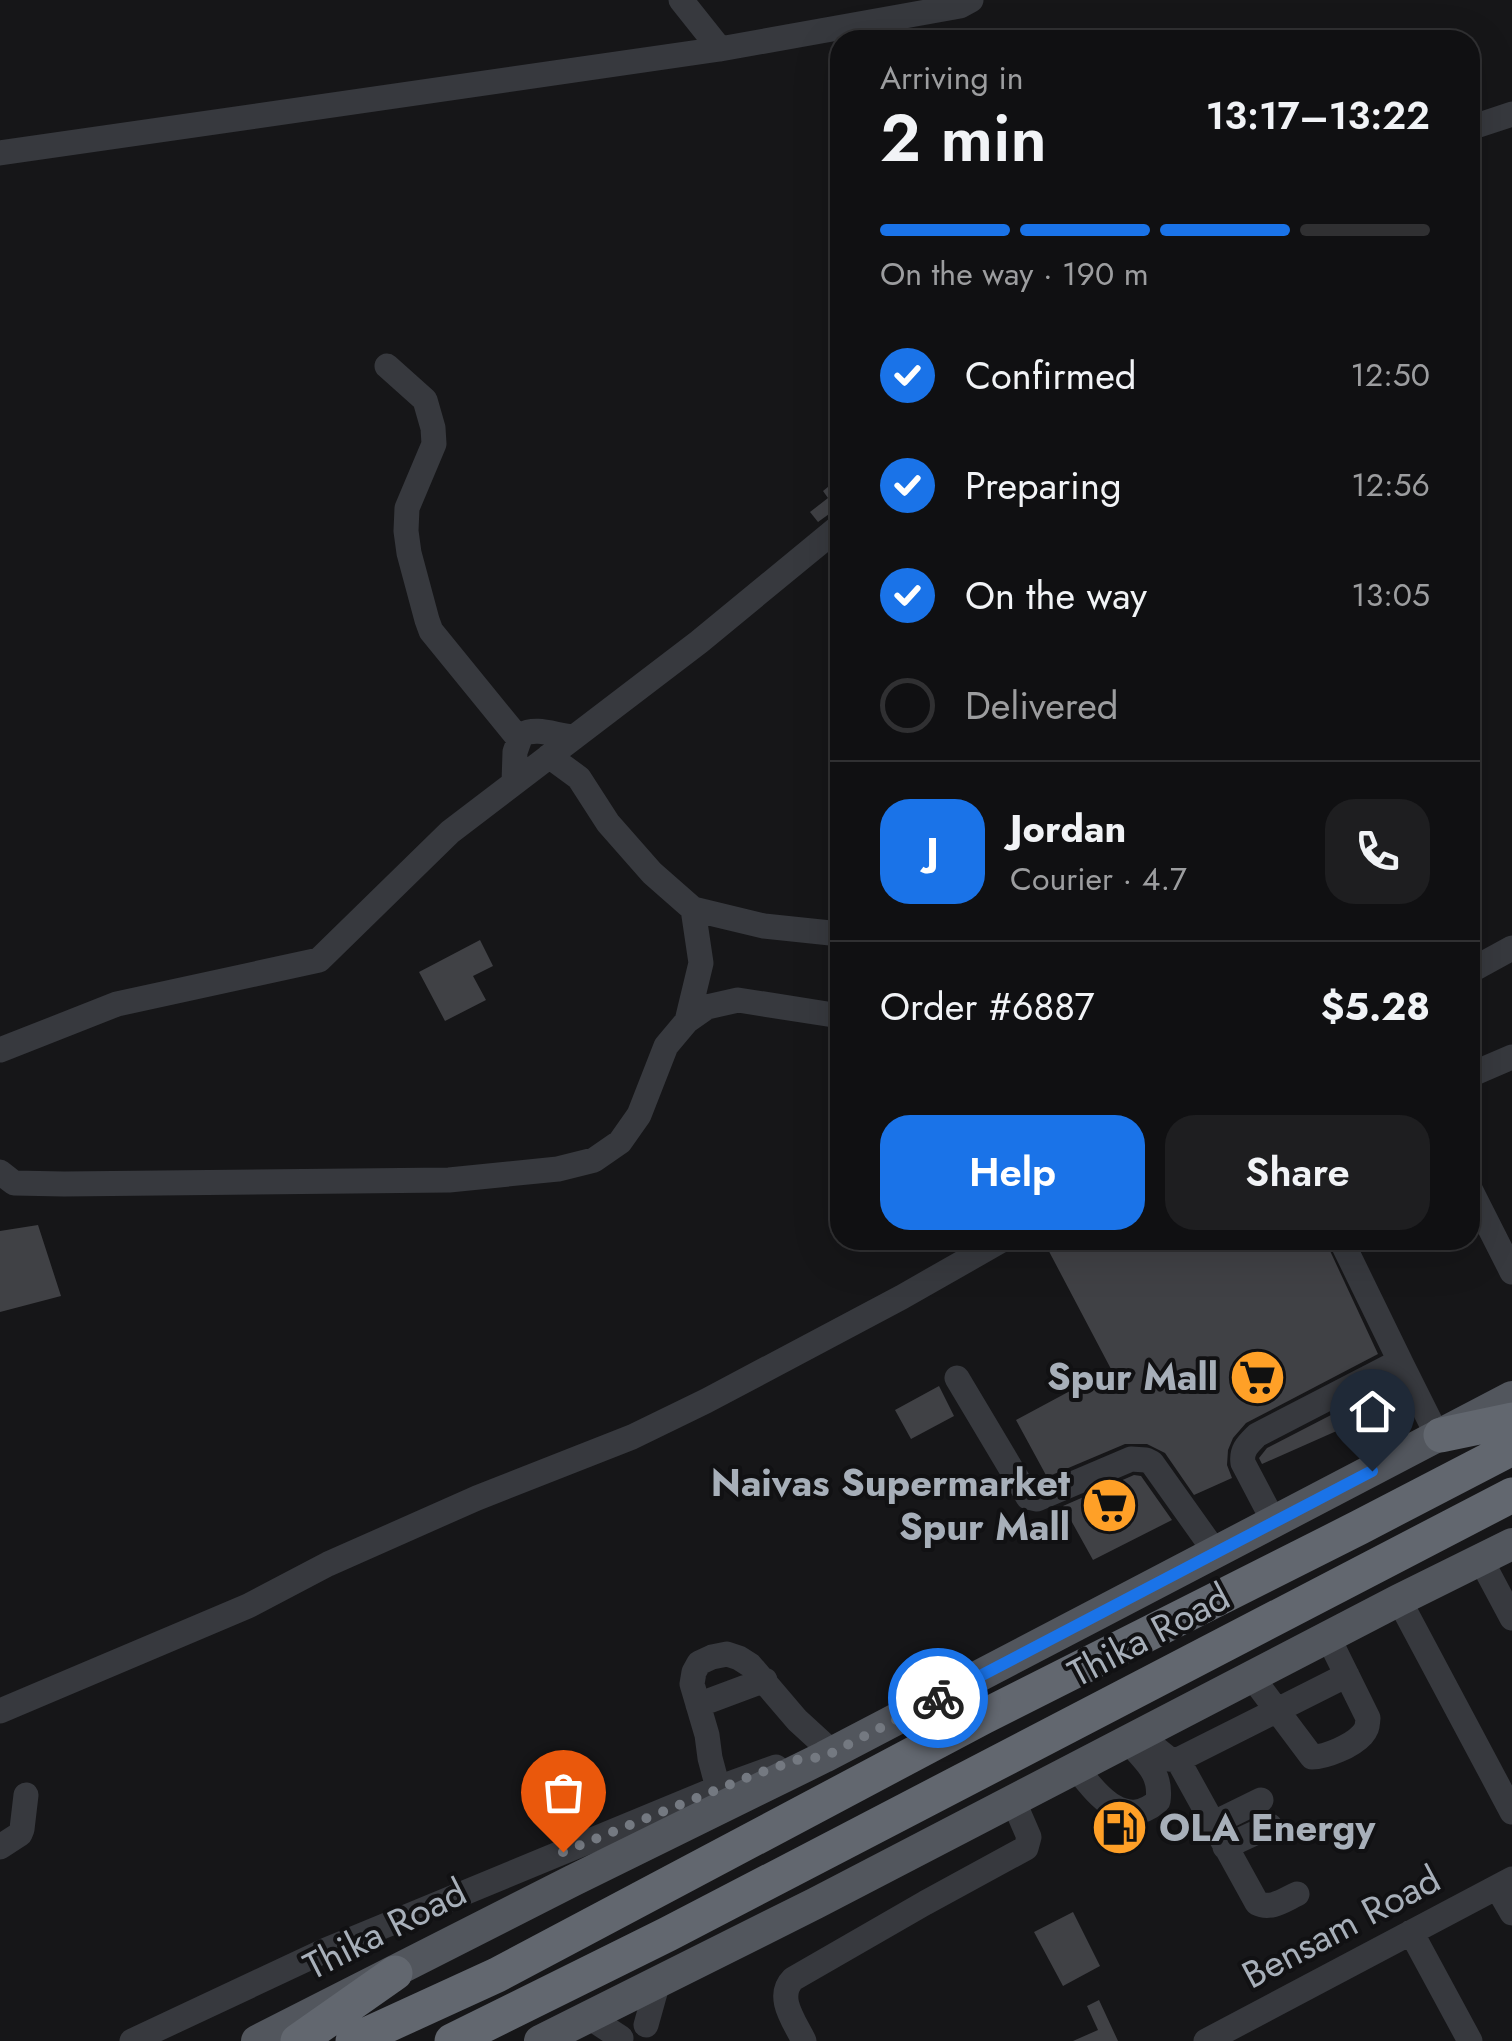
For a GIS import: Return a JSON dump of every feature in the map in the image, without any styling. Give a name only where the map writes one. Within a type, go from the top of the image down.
[{"type":"highway","points":[[1439,1436],[1512,1420]]},
{"type":"highway","name":"Thika Road","points":[[354,2041],[497,1975],[983,1717],[1512,1448]]},
{"type":"highway","name":"Thika Road","points":[[452,2041],[668,1934],[1512,1495]]},
{"type":"highway","points":[[298,2041],[395,1972]]},
{"type":"main road","name":"Thika Road","points":[[257,2041],[828,1755],[1512,1397]]},
{"type":"main road","points":[[540,2041],[1512,1544]]},
{"type":"street","points":[[681,0],[720,50]]},
{"type":"street","points":[[0,153],[720,50],[960,6],[971,0]]},
{"type":"street","points":[[1480,125],[1512,114]]},
{"type":"street","points":[[387,366],[426,400],[433,428],[434,444],[407,508],[406,531],[427,620],[431,631],[519,739]]},
{"type":"street","points":[[0,1050],[117,1004],[319,960],[450,832],[699,642],[830,534]]},
{"type":"street","points":[[514,783],[515,752],[527,731],[574,737]]},
{"type":"street","points":[[549,756],[579,778],[608,823],[652,873],[693,909],[764,926],[830,933]]},
{"type":"street","points":[[687,1021],[700,964],[693,909]]},
{"type":"street","points":[[1480,966],[1512,948]]},
{"type":"street","points":[[0,1172],[14,1182],[64,1184],[449,1180],[558,1169],[594,1160],[620,1142],[638,1115],[666,1046],[687,1021],[708,1007],[738,1000],[830,1014]]},
{"type":"street","points":[[1480,1071],[1512,1057]]},
{"type":"street","points":[[1480,1209],[1512,1272]]},
{"type":"street","points":[[0,1711],[248,1606],[328,1564],[477,1498],[632,1437],[984,1250]]},
{"type":"street","points":[[1346,1250],[1439,1436]]},
{"type":"street","points":[[1274,1522],[1243,1463],[1246,1446],[1256,1435],[1400,1361]]},
{"type":"street","points":[[957,1378],[1028,1497],[1038,1499],[1131,1459],[1146,1460],[1216,1554]]},
{"type":"street","points":[[1481,1560],[1512,1618]]},
{"type":"street","points":[[1399,1600],[1512,1812]]},
{"type":"street","points":[[1252,1676],[1308,1754],[1322,1757],[1358,1739],[1368,1718],[1328,1637]]},
{"type":"street","points":[[718,1788],[692,1684],[699,1663],[712,1657],[728,1654],[739,1658],[765,1680],[828,1755]]},
{"type":"street","points":[[1133,1738],[1178,1760],[1348,1676]]},
{"type":"street","points":[[698,1705],[765,1680]]},
{"type":"street","points":[[1076,1768],[1116,1808],[1132,1814],[1148,1809],[1158,1801],[1160,1785],[1133,1738]]},
{"type":"street","points":[[132,2041],[326,1950],[718,1788],[800,1759],[828,1755]]},
{"type":"street","points":[[1178,1760],[1257,1903],[1272,1906],[1297,1894]]},
{"type":"street","points":[[0,1848],[22,1830],[26,1795]]},
{"type":"street","points":[[804,2041],[785,1999],[786,1986],[1026,1848],[1030,1837],[1014,1800]]},
{"type":"street","points":[[1219,1835],[1261,1800]]},
{"type":"street","points":[[1219,1835],[1270,1826]]},
{"type":"street","points":[[1504,1883],[1512,1913]]},
{"type":"street","name":"Bensam Road","points":[[1207,2041],[1504,1883]]},
{"type":"street","points":[[1411,1932],[1470,2041]]},
{"type":"street","points":[[589,2017],[636,2034],[658,1982]]},
{"type":"building","points":[[830,485],[830,513],[818,522],[810,512],[828,498],[823,491]]},
{"type":"building","points":[[480,940],[493,966],[473,976],[486,1000],[445,1021],[419,972]]},
{"type":"building","points":[[38,1225],[61,1296],[0,1312],[0,1231]]},
{"type":"building","name":"Spur Mall","points":[[1048,1250],[1330,1250],[1378,1354],[1246,1423],[1228,1450],[1227,1465],[1232,1478],[1194,1495],[1165,1453],[1147,1444],[1125,1444],[1047,1477],[1016,1420],[1111,1369]]},
{"type":"building","points":[[1393,1383],[1402,1402],[1262,1464],[1259,1458],[1267,1448]]},
{"type":"building","points":[[939,1386],[954,1416],[911,1439],[895,1410]]},
{"type":"building","points":[[1134,1475],[1141,1476],[1172,1520],[1093,1560],[1063,1506]]},
{"type":"building","points":[[1073,1912],[1100,1966],[1063,1986],[1034,1932]]},
{"type":"building","points":[[1099,2000],[1118,2041],[1073,2041],[1098,2030],[1087,2006]]},
{"type":"way so far","points":[[563,1852],[756,1774],[800,1759],[824,1757],[938,1698]]},
{"type":"place","name":"Spur Mall","points":[[1257,1377]]},
{"type":"place","name":"Naivas Supermarket Spur Mall","points":[[1109,1505]]},
{"type":"place","name":"OLA Energy","points":[[1120,1828]]},
{"type":"route","points":[[938,1698],[1372,1471]]}]
